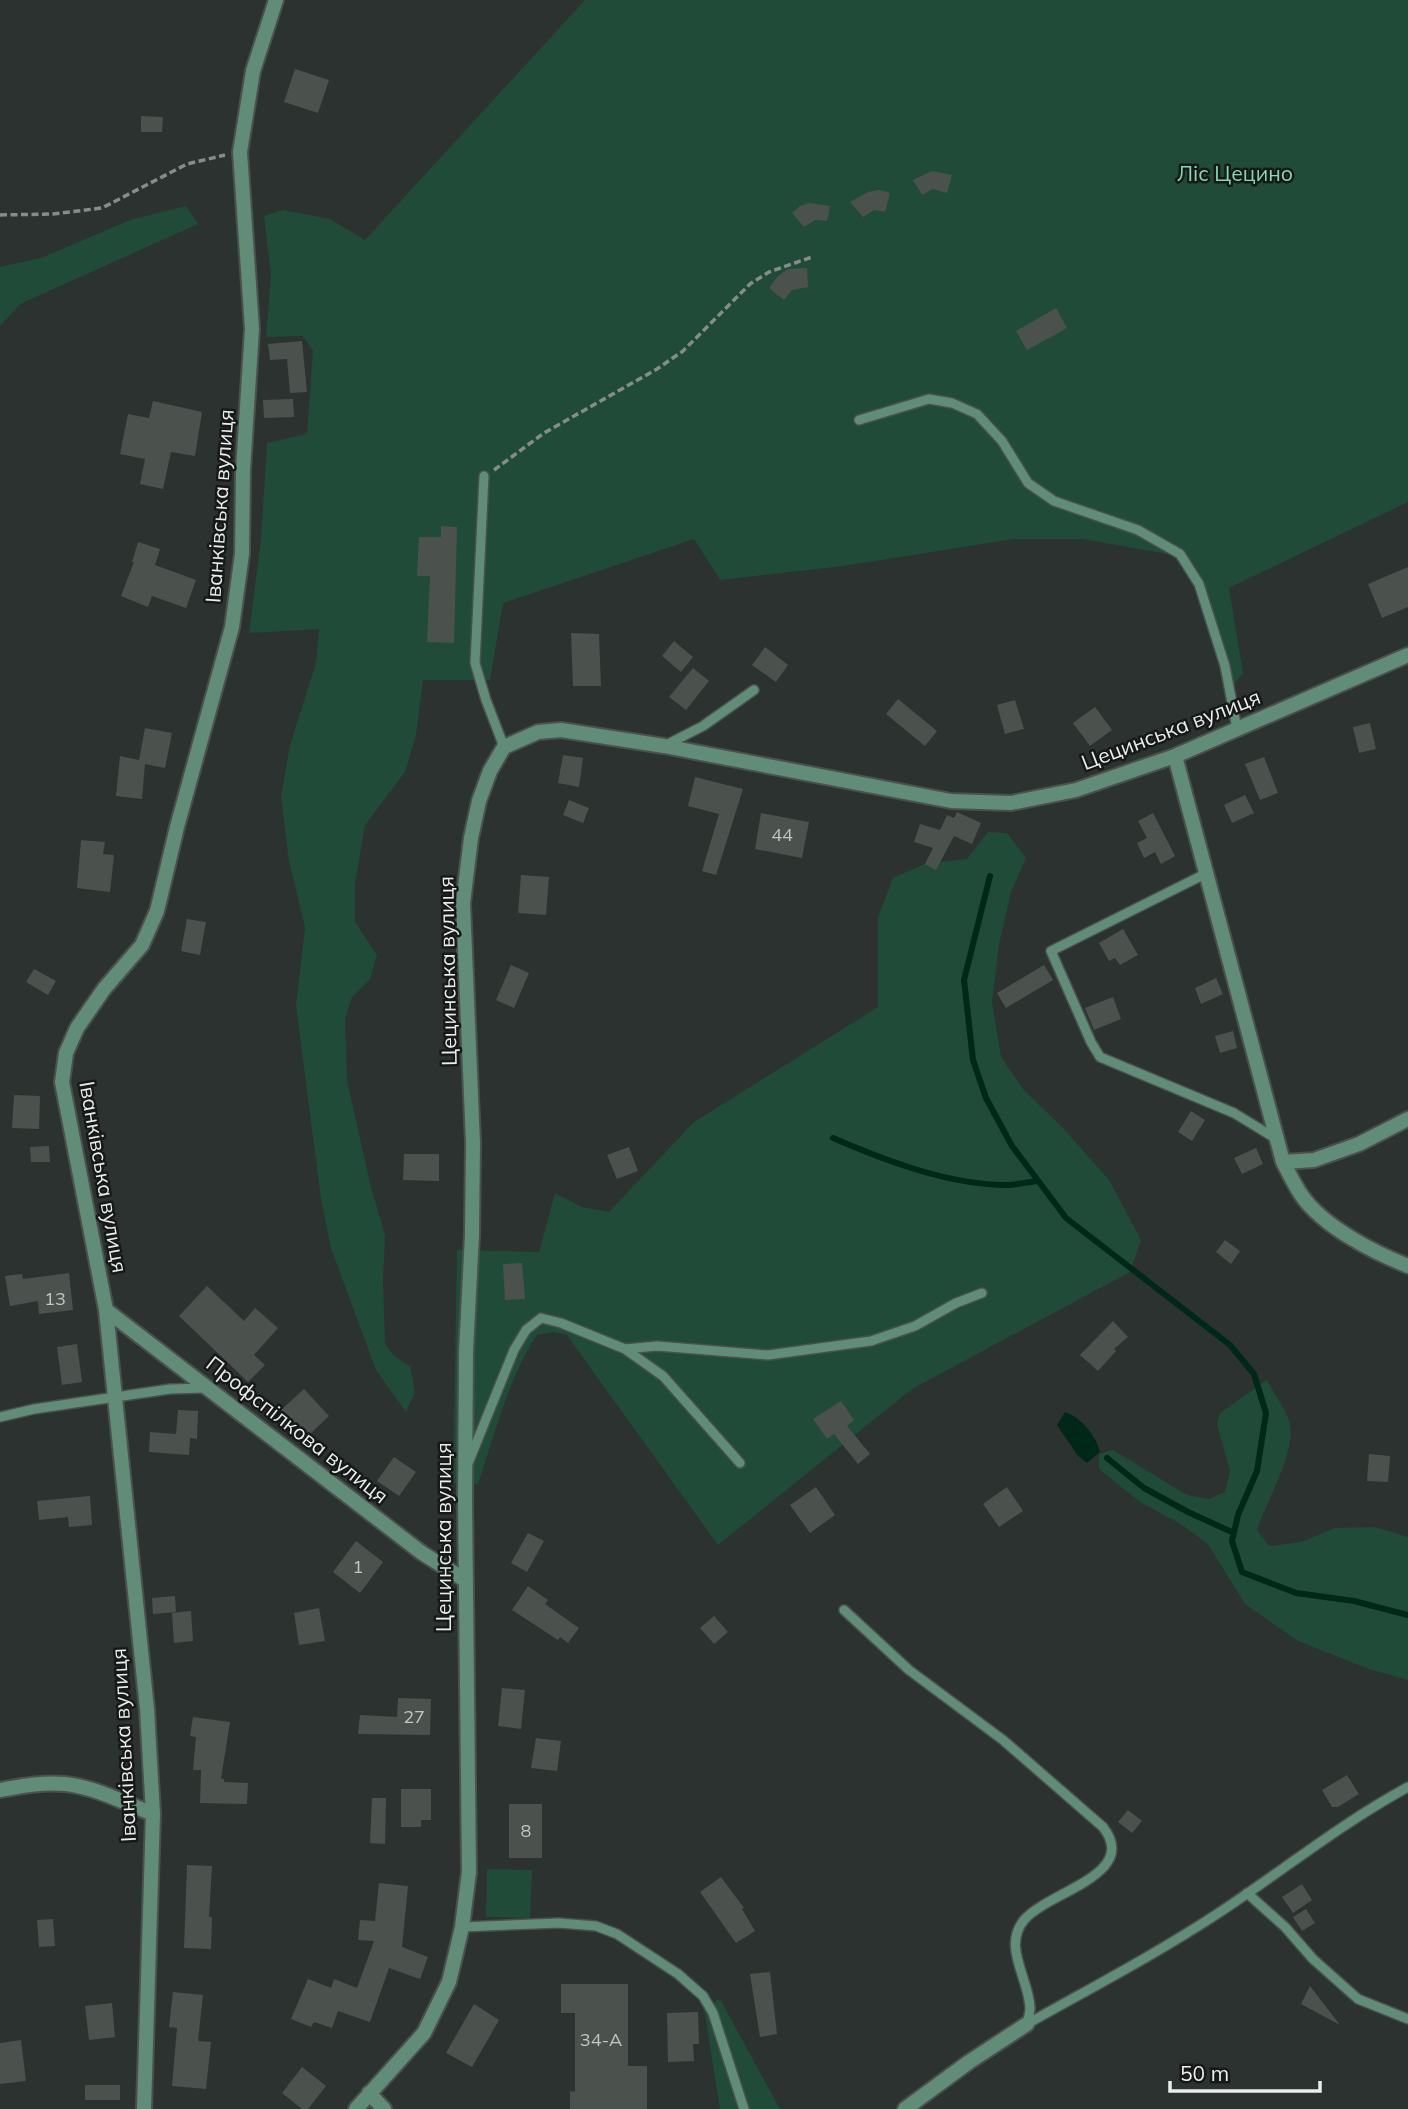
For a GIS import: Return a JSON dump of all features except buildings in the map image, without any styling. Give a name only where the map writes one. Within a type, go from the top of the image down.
[{"type":"street","name":"Іванківська вулиця","points":[[144,2109],[153,1814],[147,1709],[106,1310],[62,1082],[66,1053],[76,1028],[104,989],[142,945],[157,911],[177,827],[232,627],[242,554],[243,470],[252,330],[240,152],[253,71],[276,0]]},
{"type":"street","name":"Цецинська вулиця","points":[[356,2109],[424,2033],[449,1982],[462,1927],[469,1872],[465,1470],[472,1143],[464,903],[478,802],[489,771],[504,747],[538,732],[561,730],[664,746],[951,801],[1011,803],[1076,790],[1175,756],[1408,655]]},
{"type":"street","points":[[1175,756],[1283,1162],[1303,1198],[1330,1223],[1389,1259],[1408,1266]]},
{"type":"street","points":[[1283,1162],[1314,1160],[1359,1144],[1408,1119]]},
{"type":"street","name":"Профспілкова вулиця","points":[[106,1310],[422,1553],[465,1580]]},
{"type":"street","points":[[0,1790],[29,1785],[65,1784],[103,1794],[153,1814]]},
{"type":"street","points":[[905,2109],[1027,2024]]},
{"type":"street","points":[[369,2093],[384,2109]]},
{"type":"lane","points":[[859,420],[929,399],[952,403],[977,414],[1002,441],[1028,483],[1054,501],[1138,530],[1180,554],[1199,584],[1225,666],[1237,729]]},
{"type":"lane","points":[[484,476],[475,663],[504,747]]},
{"type":"lane","points":[[664,746],[703,726],[754,690]]},
{"type":"lane","points":[[1207,873],[1051,951],[1086,1032],[1100,1057],[1234,1113],[1275,1138]]},
{"type":"lane","points":[[625,1349],[657,1346],[768,1355],[871,1341],[915,1326],[956,1303],[982,1293]]},
{"type":"lane","points":[[465,1470],[514,1350],[526,1330],[541,1318],[561,1323],[625,1349],[663,1376],[740,1463]]},
{"type":"lane","points":[[0,1417],[34,1409],[170,1389],[209,1388]]},
{"type":"lane","points":[[844,1610],[909,1670],[1003,1740],[1103,1827],[1111,1838],[1113,1852],[1104,1870],[1045,1903],[1025,1919],[1015,1937],[1016,1953],[1030,2007],[1027,2024]]},
{"type":"lane","points":[[1027,2024],[1135,1964],[1247,1893],[1376,1804],[1408,1787]]},
{"type":"lane","points":[[1247,1893],[1285,1927],[1313,1959],[1358,1999],[1408,2019]]},
{"type":"lane","points":[[462,1927],[559,1923],[596,1926],[617,1934],[678,1974],[703,1996],[713,2013],[744,2109]]},
{"type":"path","points":[[0,215],[53,214],[102,208],[187,164],[240,152]]},
{"type":"path","points":[[484,476],[544,433],[657,369],[683,351],[750,284],[769,272],[812,257]]},
{"type":"green space","name":"Ліс Цецино","points":[[585,0],[1408,0],[1408,502],[1229,588],[1243,673],[1233,686],[1200,584],[1184,557],[1083,539],[1014,539],[843,566],[720,580],[694,539],[503,603],[490,680],[423,680],[416,735],[405,772],[365,825],[355,884],[355,922],[377,955],[370,979],[352,997],[345,1019],[347,1081],[385,1235],[385,1344],[394,1356],[410,1366],[415,1392],[406,1412],[376,1370],[331,1248],[321,1199],[296,1005],[305,927],[289,861],[281,797],[290,745],[316,663],[319,629],[249,633],[261,539],[267,443],[307,434],[313,351],[303,336],[266,337],[271,274],[264,216],[283,210],[330,219],[365,240]]},
{"type":"green space","points":[[186,206],[198,224],[20,304],[0,326],[0,267],[41,258],[130,220]]},
{"type":"green space","points":[[988,832],[1007,833],[1026,858],[1011,892],[999,944],[992,1002],[1001,1057],[1023,1089],[1064,1129],[1109,1180],[1141,1240],[1130,1272],[912,1389],[718,1545],[566,1334],[552,1332],[537,1335],[510,1388],[478,1484],[453,1483],[457,1250],[539,1252],[555,1193],[582,1207],[609,1212],[694,1122],[878,1007],[878,917],[893,878],[924,864],[967,859]]},
{"type":"green space","points":[[1267,1380],[1286,1414],[1291,1436],[1285,1463],[1257,1530],[1269,1546],[1301,1542],[1335,1528],[1374,1527],[1408,1537],[1408,1680],[1369,1669],[1298,1641],[1245,1604],[1208,1544],[1179,1523],[1140,1502],[1099,1469],[1099,1454],[1113,1450],[1187,1495],[1209,1499],[1225,1492],[1230,1471],[1217,1424],[1220,1413]]},
{"type":"green space","points":[[487,1869],[532,1870],[530,1918],[486,1917]]},
{"type":"green space","points":[[720,1999],[780,2109],[720,2109],[704,2008]]},
{"type":"shaded area","points":[[1065,1412],[1082,1423],[1098,1446],[1100,1452],[1087,1463],[1078,1456],[1057,1425]]},
{"type":"waterway","points":[[990,876],[964,980],[973,1060],[986,1098],[1012,1146],[1066,1218],[1230,1345],[1254,1374],[1266,1413],[1257,1471],[1238,1515],[1232,1541],[1242,1572],[1296,1593],[1354,1601],[1408,1615]]},
{"type":"waterway","points":[[833,1138],[893,1162],[957,1180],[1005,1185],[1038,1181]]},
{"type":"waterway","points":[[1107,1458],[1144,1488],[1234,1533]]}]
